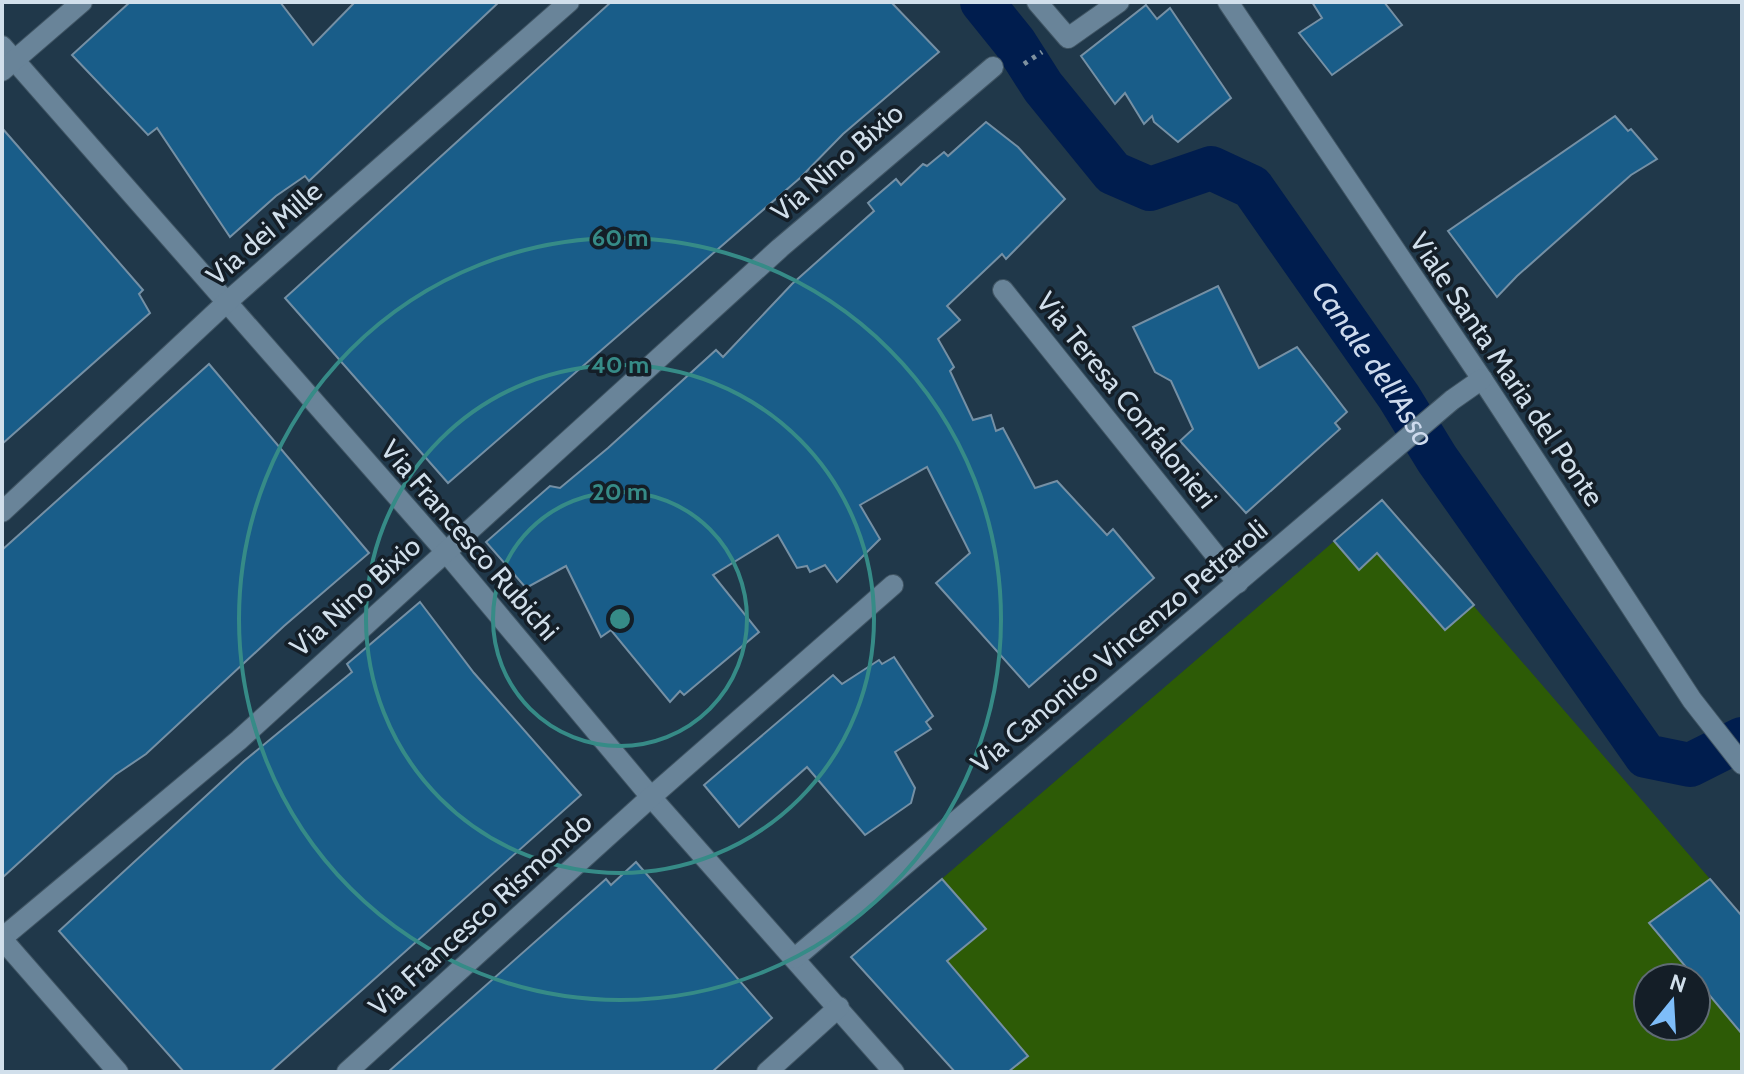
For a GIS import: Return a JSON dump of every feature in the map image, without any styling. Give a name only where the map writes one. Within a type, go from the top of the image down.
[{"type":"street","points":[[6,59],[82,2]]},
{"type":"street","name":"Via dei Mille","points":[[2,512],[227,302],[569,2]]},
{"type":"street","points":[[1037,2],[1060,42],[1119,2]]},
{"type":"street","name":"Viale Santa Maria del Ponte","points":[[1228,2],[1482,379],[1692,700],[1742,764]]},
{"type":"street","name":"Via Francesco Rubichi","points":[[6,59],[227,302],[445,551],[651,797],[894,1072]]},
{"type":"street","name":"Via Nino Bixio","points":[[2,939],[239,740],[780,248],[993,67]]},
{"type":"street","name":"Via Teresa Confalonieri","points":[[1003,290],[1238,583]]},
{"type":"street","name":"Via Canonico Vincenzo Petraroli","points":[[795,958],[1452,400],[1482,379]]},
{"type":"street","name":"Via Francesco Rismondo","points":[[347,1072],[651,797],[893,585]]},
{"type":"street","points":[[2,939],[118,1072]]},
{"type":"street","points":[[767,1072],[839,1007]]},
{"type":"path","points":[[1018,69],[1060,42]]},
{"type":"green space","points":[[1382,500],[1742,916],[1742,1072],[955,1072],[851,957]]},
{"type":"building","points":[[130,2],[280,2],[313,45],[355,2],[499,2],[309,181],[305,176],[276,196],[230,237],[157,128],[148,135],[72,55]]},
{"type":"building","points":[[611,2],[891,2],[939,52],[843,134],[800,178],[448,483],[285,298]]},
{"type":"building","points":[[1312,2],[1384,2],[1402,25],[1332,75],[1299,33],[1322,18]]},
{"type":"building","points":[[1146,5],[1157,19],[1170,8],[1231,98],[1178,142],[1154,122],[1152,116],[1144,124],[1125,93],[1115,104],[1081,56]]},
{"type":"building","points":[[1615,116],[1657,159],[1631,175],[1497,297],[1448,231]]},
{"type":"building","points":[[986,122],[1018,147],[1065,199],[1006,259],[1002,254],[947,306],[960,320],[938,339],[954,367],[950,371],[973,420],[991,415],[996,431],[1003,428],[1035,488],[1057,481],[1107,535],[1113,529],[1154,578],[1029,687],[936,583],[970,553],[927,467],[860,505],[880,539],[837,582],[825,565],[810,572],[807,566],[797,568],[778,535],[713,575],[759,632],[684,695],[680,691],[670,702],[611,630],[601,637],[566,566],[526,588],[486,542],[550,486],[560,488],[608,448],[716,350],[723,357],[792,284],[874,211],[868,203],[896,179],[901,185],[923,164],[927,166],[944,152],[948,156]]},
{"type":"building","points":[[2,128],[143,290],[139,294],[150,313],[2,444]]},
{"type":"building","points":[[1218,286],[1259,368],[1297,347],[1347,412],[1335,423],[1340,429],[1246,513],[1180,441],[1193,429],[1171,381],[1155,372],[1133,327]]},
{"type":"building","points":[[209,364],[369,553],[284,626],[146,754],[115,775],[2,878],[2,550]]},
{"type":"building","points":[[1382,500],[1474,605],[1445,630],[1377,553],[1359,570],[1334,541]]},
{"type":"building","points":[[420,602],[474,673],[581,795],[270,1072],[184,1072],[59,931],[244,761],[352,672],[347,664]]},
{"type":"building","points":[[894,657],[933,716],[926,722],[931,729],[895,752],[915,788],[911,803],[865,835],[807,767],[739,827],[704,785],[833,675],[842,684],[879,660],[882,664]]},
{"type":"building","points":[[636,862],[772,1018],[712,1072],[388,1072],[606,879],[611,885]]},
{"type":"building","points":[[942,879],[986,929],[947,961],[1028,1056],[1008,1072],[955,1072],[851,957]]},
{"type":"building","points":[[1710,879],[1742,916],[1742,1034],[1712,998],[1712,962],[1682,962],[1649,923]]},
{"type":"waterway","name":"Canale dell'Asso","points":[[982,2],[1015,43],[1043,87],[1113,173],[1150,189],[1211,168],[1252,187],[1399,397],[1437,459],[1646,756],[1690,765],[1742,739]]}]
